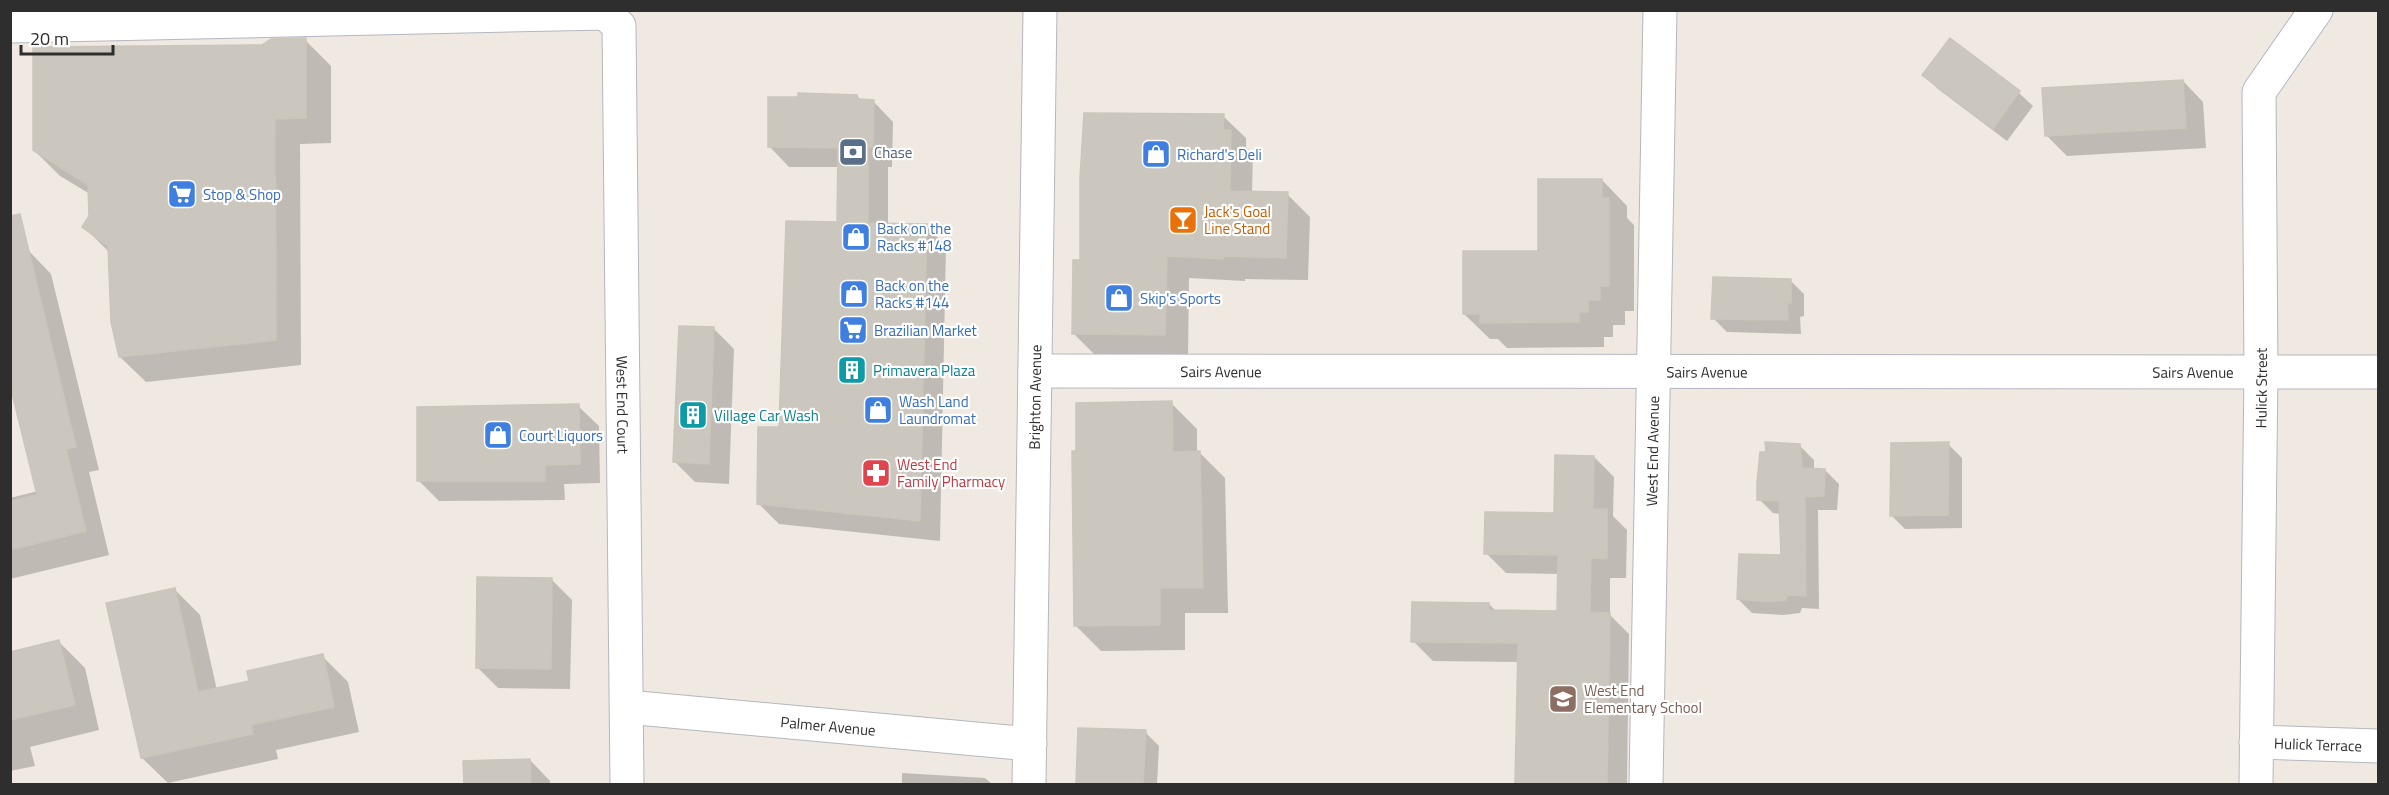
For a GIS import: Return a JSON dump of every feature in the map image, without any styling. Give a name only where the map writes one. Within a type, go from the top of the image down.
[{"type":"street","name":"Brighton Avenue","points":[[1029,784],[1040,10]]},
{"type":"street","name":"West End Avenue","points":[[1646,784],[1659,10]]},
{"type":"street","name":"Hulick Street","points":[[2256,784],[2261,372],[2259,92],[2316,10]]},
{"type":"street","name":"West End Court","points":[[10,26],[605,13],[619,26],[627,784]]},
{"type":"street","name":"Sairs Avenue","points":[[1035,371],[2379,372]]},
{"type":"street","name":"Palmer Avenue","points":[[627,707],[1030,744]]},
{"type":"street","name":"Hulick Terrace","points":[[2256,742],[2379,746]]},
{"type":"building","name":"Stop & Shop","points":[[306,38],[306,118],[275,119],[276,340],[119,357],[111,322],[108,246],[82,227],[89,216],[88,185],[33,150],[33,47],[262,45],[271,39]]},
{"type":"building","points":[[1950,38],[2020,91],[1993,129],[1922,75]]},
{"type":"building","points":[[2183,80],[2186,128],[2045,136],[2042,88]]},
{"type":"building","name":"Primavera Plaza","points":[[798,93],[857,95],[858,99],[874,100],[873,147],[868,147],[868,223],[927,224],[920,521],[757,504],[758,427],[779,427],[786,221],[837,222],[838,148],[768,147],[768,97],[798,97]]},
{"type":"building","points":[[1084,113],[1224,114],[1223,130],[1231,130],[1230,191],[1288,192],[1286,258],[1223,256],[1223,259],[1167,256],[1165,335],[1072,334],[1073,260],[1080,260],[1080,178]]},
{"type":"building","points":[[1538,179],[1602,179],[1602,198],[1609,198],[1609,286],[1600,286],[1600,300],[1588,300],[1588,312],[1579,312],[1579,322],[1480,323],[1480,314],[1463,314],[1463,251],[1538,251]]},
{"type":"building","points":[[20,214],[76,447],[66,449],[86,531],[10,550],[10,501],[37,495],[10,385],[10,216]]},
{"type":"building","points":[[1713,277],[1791,279],[1791,303],[1787,303],[1788,320],[1711,319]]},
{"type":"building","name":"Village Car Wash","points":[[679,326],[714,327],[709,464],[673,462]]},
{"type":"building","points":[[1172,401],[1173,452],[1200,451],[1203,588],[1160,588],[1160,625],[1074,626],[1072,451],[1076,451],[1076,403]]},
{"type":"building","name":"Court Liquors","points":[[579,404],[580,464],[545,465],[545,481],[417,481],[417,407]]},
{"type":"building","points":[[1765,442],[1800,444],[1802,468],[1825,469],[1824,496],[1805,497],[1806,596],[1788,595],[1786,600],[1768,602],[1737,599],[1739,554],[1781,555],[1779,501],[1757,500],[1760,452],[1766,452]]},
{"type":"building","points":[[1949,442],[1948,515],[1890,516],[1891,443]]},
{"type":"building","name":"West End Elementary School","points":[[1555,455],[1594,456],[1593,509],[1607,509],[1607,559],[1591,558],[1590,612],[1610,613],[1607,784],[1515,784],[1518,643],[1411,642],[1412,602],[1489,603],[1489,610],[1557,611],[1558,555],[1484,554],[1485,512],[1554,513]]},
{"type":"building","points":[[477,577],[552,578],[551,669],[476,668]]},
{"type":"building","points":[[175,588],[198,692],[249,681],[247,671],[323,654],[334,707],[251,725],[253,734],[141,758],[106,603]]},
{"type":"building","points":[[59,640],[75,705],[10,720],[10,652]]},
{"type":"building","points":[[1078,728],[1146,730],[1143,784],[1076,784]]},
{"type":"building","points":[[530,759],[531,784],[464,784],[463,761]]},
{"type":"place","name":"Chase","points":[[853,152]]},
{"type":"place","name":"Richard's Deli","points":[[1156,154]]},
{"type":"place","name":"Stop & Shop","points":[[182,194]]},
{"type":"place","name":"Jack's Goal Line Stand","points":[[1183,220]]},
{"type":"place","name":"Back on the Racks #148","points":[[856,237]]},
{"type":"place","name":"Back on the Racks #144","points":[[854,294]]},
{"type":"place","name":"Skip's Sports","points":[[1119,298]]},
{"type":"place","name":"Brazilian Market","points":[[853,330]]},
{"type":"place","name":"Primavera Plaza","points":[[852,370]]},
{"type":"place","name":"Wash Land Laundromat","points":[[878,410]]},
{"type":"place","name":"Village Car Wash","points":[[693,415]]},
{"type":"place","name":"Court Liquors","points":[[498,435]]},
{"type":"place","name":"West End Family Pharmacy","points":[[876,473]]},
{"type":"place","name":"West End Elementary School","points":[[1563,699]]}]
